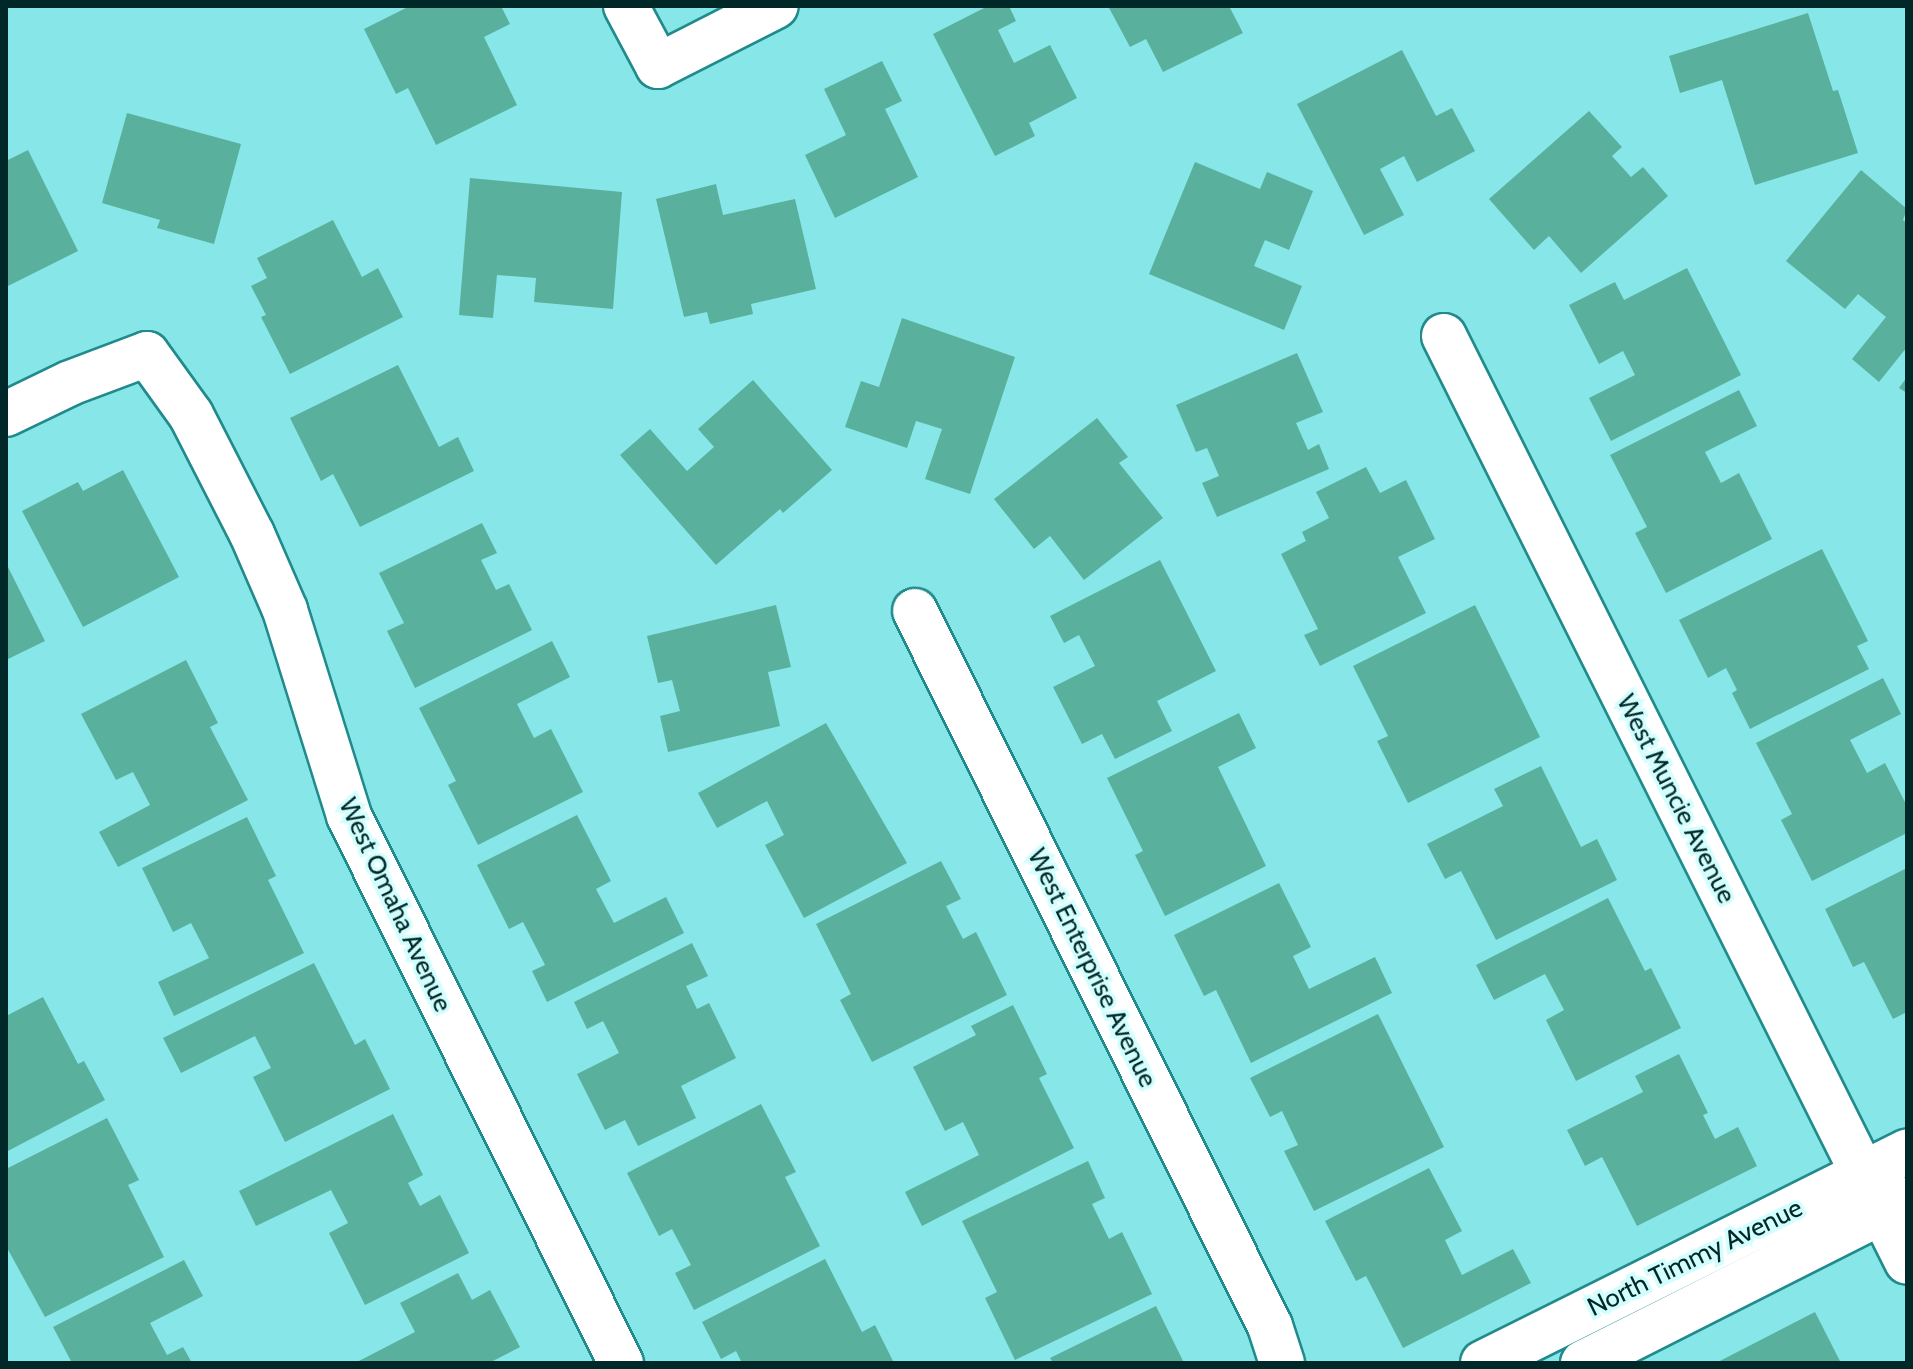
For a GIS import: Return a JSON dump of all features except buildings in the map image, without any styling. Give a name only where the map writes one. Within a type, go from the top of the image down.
[{"type":"street","points":[[626,6],[658,66],[776,6]]},
{"type":"street","name":"West Muncie Avenue","points":[[1444,336],[1884,1195],[1907,1262]]},
{"type":"street","name":"West Omaha Avenue","points":[[6,414],[70,383],[147,354],[191,415],[252,534],[285,610],[349,816],[621,1363]]},
{"type":"street","name":"West Enterprise Avenue","points":[[915,611],[1276,1344],[1302,1363]]},
{"type":"street","name":"North Timmy Avenue","points":[[1583,1363],[1884,1195],[1907,1152]]},
{"type":"street","name":"North Timmy Avenue","points":[[1483,1363],[1884,1195]]}]
